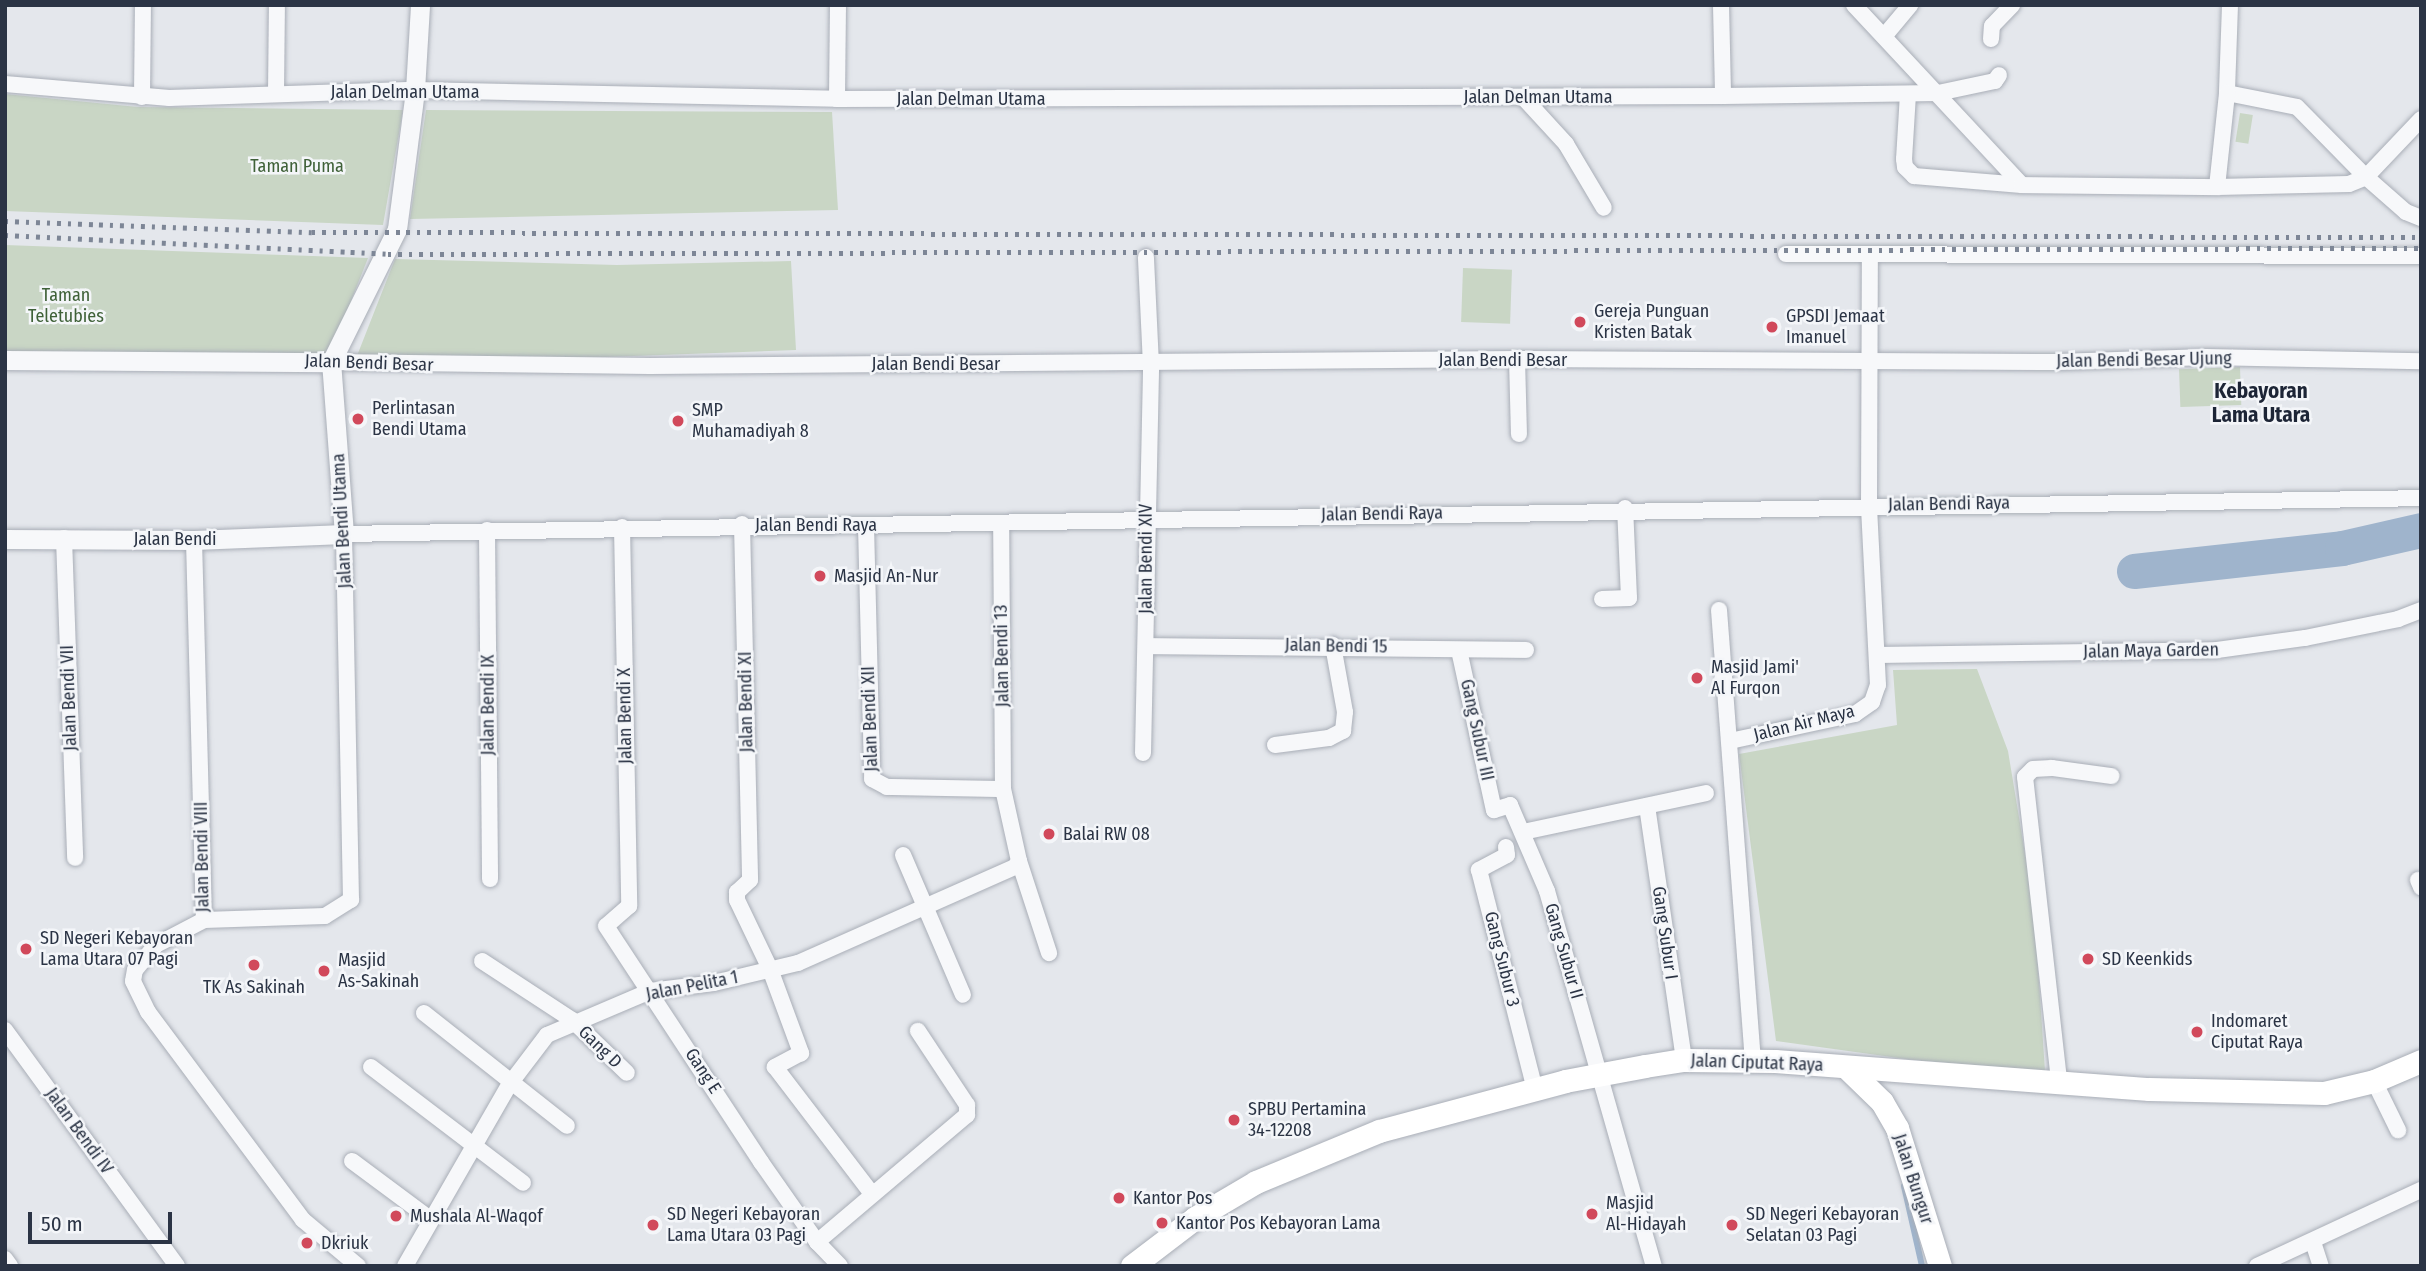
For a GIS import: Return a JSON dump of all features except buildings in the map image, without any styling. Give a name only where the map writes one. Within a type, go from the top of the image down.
[{"type":"main road","name":"Jalan Ciputat Raya","points":[[1146,1261],[1217,1204],[1296,1163],[1379,1131],[1599,1073],[1684,1060],[1753,1060],[2257,1093],[2324,1093],[2374,1081],[2421,1061]]},
{"type":"main road","name":"Jalan Bungur","points":[[1846,1067],[1882,1102],[1897,1128],[1912,1163],[1940,1266]]},
{"type":"street","points":[[142,97],[143,5]]},
{"type":"street","points":[[276,94],[277,5]]},
{"type":"street","points":[[331,362],[397,229],[415,90],[420,5]]},
{"type":"street","points":[[837,99],[838,5]]},
{"type":"street","points":[[1721,5],[1723,96]]},
{"type":"street","points":[[1854,5],[1886,34],[2022,185]]},
{"type":"street","points":[[1886,34],[1910,5]]},
{"type":"street","points":[[1991,39],[1992,26],[2012,5]]},
{"type":"street","points":[[2217,187],[2227,93],[2231,5]]},
{"type":"street","name":"Jalan Delman Utama","points":[[5,84],[142,97],[415,90],[837,99],[1523,97],[1938,93],[1995,81],[1999,75]]},
{"type":"street","points":[[2227,93],[2297,107],[2366,177],[2420,218]]},
{"type":"street","points":[[1908,94],[1904,159],[1908,172],[2022,185],[2340,187],[2366,177],[2421,119]]},
{"type":"street","points":[[1523,97],[1566,144],[1604,208]]},
{"type":"street","points":[[1786,254],[2421,256]]},
{"type":"street","name":"Jalan Air Maya","points":[[1753,1060],[1730,741],[1855,714],[1871,702],[1878,685],[1869,505],[1867,362],[1870,254]]},
{"type":"street","name":"Jalan Bendi XIV","points":[[1143,753],[1145,520],[1151,365],[1146,257]]},
{"type":"street","name":"Jalan Bendi Besar Ujung","points":[[1867,362],[2207,357],[2421,361]]},
{"type":"street","name":"Jalan Bendi Besar","points":[[5,359],[1151,365],[1517,359],[1867,362]]},
{"type":"street","points":[[1517,359],[1519,434]]},
{"type":"street","name":"Jalan Bendi Utama","points":[[204,920],[325,916],[351,900],[344,534],[331,362]]},
{"type":"street","name":"Jalan Bendi Raya","points":[[344,534],[742,524],[1000,523],[1625,508],[2421,498]]},
{"type":"street","points":[[1602,600],[1629,598],[1625,508]]},
{"type":"street","name":"Jalan Bendi 13","points":[[1000,523],[1003,789]]},
{"type":"street","name":"Jalan Bendi XI","points":[[742,524],[750,880],[737,892],[737,900],[770,969]]},
{"type":"street","name":"Jalan Bendi XII","points":[[866,525],[872,779],[887,787],[1003,789]]},
{"type":"street","name":"Jalan Bendi X","points":[[622,527],[629,906]]},
{"type":"street","name":"Jalan Bendi IX","points":[[487,530],[490,879]]},
{"type":"street","name":"Jalan Bendi","points":[[5,539],[194,540],[344,534]]},
{"type":"street","name":"Jalan Bendi VII","points":[[64,538],[75,858]]},
{"type":"street","name":"Jalan Bendi VIII","points":[[194,540],[204,920],[156,945],[142,959],[133,981],[138,995],[303,1220],[358,1266]]},
{"type":"street","points":[[1718,610],[1730,741]]},
{"type":"street","name":"Jalan Maya Garden","points":[[1877,655],[2217,650],[2305,638],[2398,620],[2421,610]]},
{"type":"street","points":[[1275,745],[1329,738],[1343,731],[1345,712],[1333,645]]},
{"type":"street","name":"Jalan Bendi 15","points":[[1146,646],[1333,645],[1526,650]]},
{"type":"street","name":"Gang Subur III","points":[[1459,650],[1494,810]]},
{"type":"street","points":[[2059,1080],[2025,777],[2033,769],[2052,768],[2111,776]]},
{"type":"street","points":[[1003,789],[1018,861],[1049,953]]},
{"type":"street","points":[[1523,832],[1706,793]]},
{"type":"street","name":"Gang Subur II","points":[[1494,810],[1510,805],[1551,904],[1654,1266]]},
{"type":"street","name":"Gang Subur I","points":[[1647,806],[1684,1060]]},
{"type":"street","name":"Gang Subur 3","points":[[1506,846],[1507,855],[1479,870],[1535,1089]]},
{"type":"street","points":[[903,855],[962,995]]},
{"type":"street","name":"Jalan Pelita 1","points":[[405,1266],[472,1145],[512,1080],[547,1035],[572,1020],[650,991],[713,983],[798,963],[1009,870],[1018,861]]},
{"type":"street","name":"Gang E","points":[[629,906],[606,926],[631,969],[650,991],[817,1242]]},
{"type":"street","name":"Gang D","points":[[482,961],[572,1020],[627,1073]]},
{"type":"street","points":[[770,969],[801,1053],[775,1067],[872,1194]]},
{"type":"street","points":[[424,1013],[567,1126]]},
{"type":"street","name":"Jalan Bendi IV","points":[[5,1030],[177,1266]]},
{"type":"street","points":[[840,1266],[817,1242],[968,1111],[918,1031]]},
{"type":"street","points":[[372,1067],[523,1183]]},
{"type":"street","points":[[2374,1081],[2398,1130]]},
{"type":"street","points":[[352,1160],[430,1219]]},
{"type":"street","points":[[2258,1266],[2282,1261],[2313,1242],[2421,1190]]},
{"type":"street","points":[[2313,1242],[2321,1266]]},
{"type":"street","points":[[5,1259],[10,1266]]},
{"type":"green space","name":"Taman Puma","points":[[5,94],[138,107],[403,110],[383,225],[5,211]]},
{"type":"green space","points":[[426,110],[832,112],[838,210],[410,219]]},
{"type":"green space","points":[[2240,113],[2253,115],[2248,144],[2235,142]]},
{"type":"green space","name":"Taman Teletubies","points":[[5,245],[368,258],[326,364],[5,365]]},
{"type":"green space","points":[[395,259],[617,265],[791,261],[796,350],[353,366]]},
{"type":"green space","points":[[1463,268],[1512,270],[1510,324],[1461,322]]},
{"type":"green space","points":[[2240,367],[2241,405],[2180,407],[2179,369]]},
{"type":"green space","points":[[1977,669],[2008,751],[2034,908],[2045,1071],[1913,1060],[1776,1041],[1739,754],[1897,725],[1893,670]]},
{"type":"waterway","points":[[2134,571],[2342,548],[2421,530]]},
{"type":"waterway","points":[[1904,1186],[1922,1266]]},
{"type":"railway","points":[[5,221],[312,232],[2421,237]]},
{"type":"railway","points":[[5,235],[388,254],[2421,248]]},
{"type":"place","name":"Gereja Punguan Kristen Batak","points":[[1580,322]]},
{"type":"place","name":"GPSDI Jemaat Imanuel","points":[[1772,327]]},
{"type":"place","name":"Perlintasan Bendi Utama","points":[[358,419]]},
{"type":"place","name":"SMP Muhamadiyah 8","points":[[678,421]]},
{"type":"place","name":"Masjid An-Nur","points":[[820,576]]},
{"type":"place","name":"Masjid Jami' Al Furqon","points":[[1697,678]]},
{"type":"place","name":"Balai RW 08","points":[[1049,834]]},
{"type":"place","name":"SD Negeri Kebayoran Lama Utara 07 Pagi","points":[[26,949]]},
{"type":"place","name":"SD Keenkids","points":[[2088,959]]},
{"type":"place","name":"TK As Sakinah","points":[[254,965]]},
{"type":"place","name":"Masjid As-Sakinah","points":[[324,971]]},
{"type":"place","name":"Indomaret Ciputat Raya","points":[[2197,1032]]},
{"type":"place","name":"SPBU Pertamina 34-12208","points":[[1234,1120]]},
{"type":"place","name":"Kantor Pos","points":[[1119,1198]]},
{"type":"place","name":"Masjid Al-Hidayah","points":[[1592,1214]]},
{"type":"place","name":"Mushala Al-Waqof","points":[[396,1216]]},
{"type":"place","name":"Kantor Pos Kebayoran Lama","points":[[1162,1223]]},
{"type":"place","name":"SD Negeri Kebayoran Lama Utara 03 Pagi","points":[[653,1225]]},
{"type":"place","name":"SD Negeri Kebayoran Selatan 03 Pagi","points":[[1732,1225]]},
{"type":"place","name":"Dkriuk","points":[[307,1243]]},
{"type":"district","name":"Kebayoran Lama Utara","points":[[2261,403]]}]
